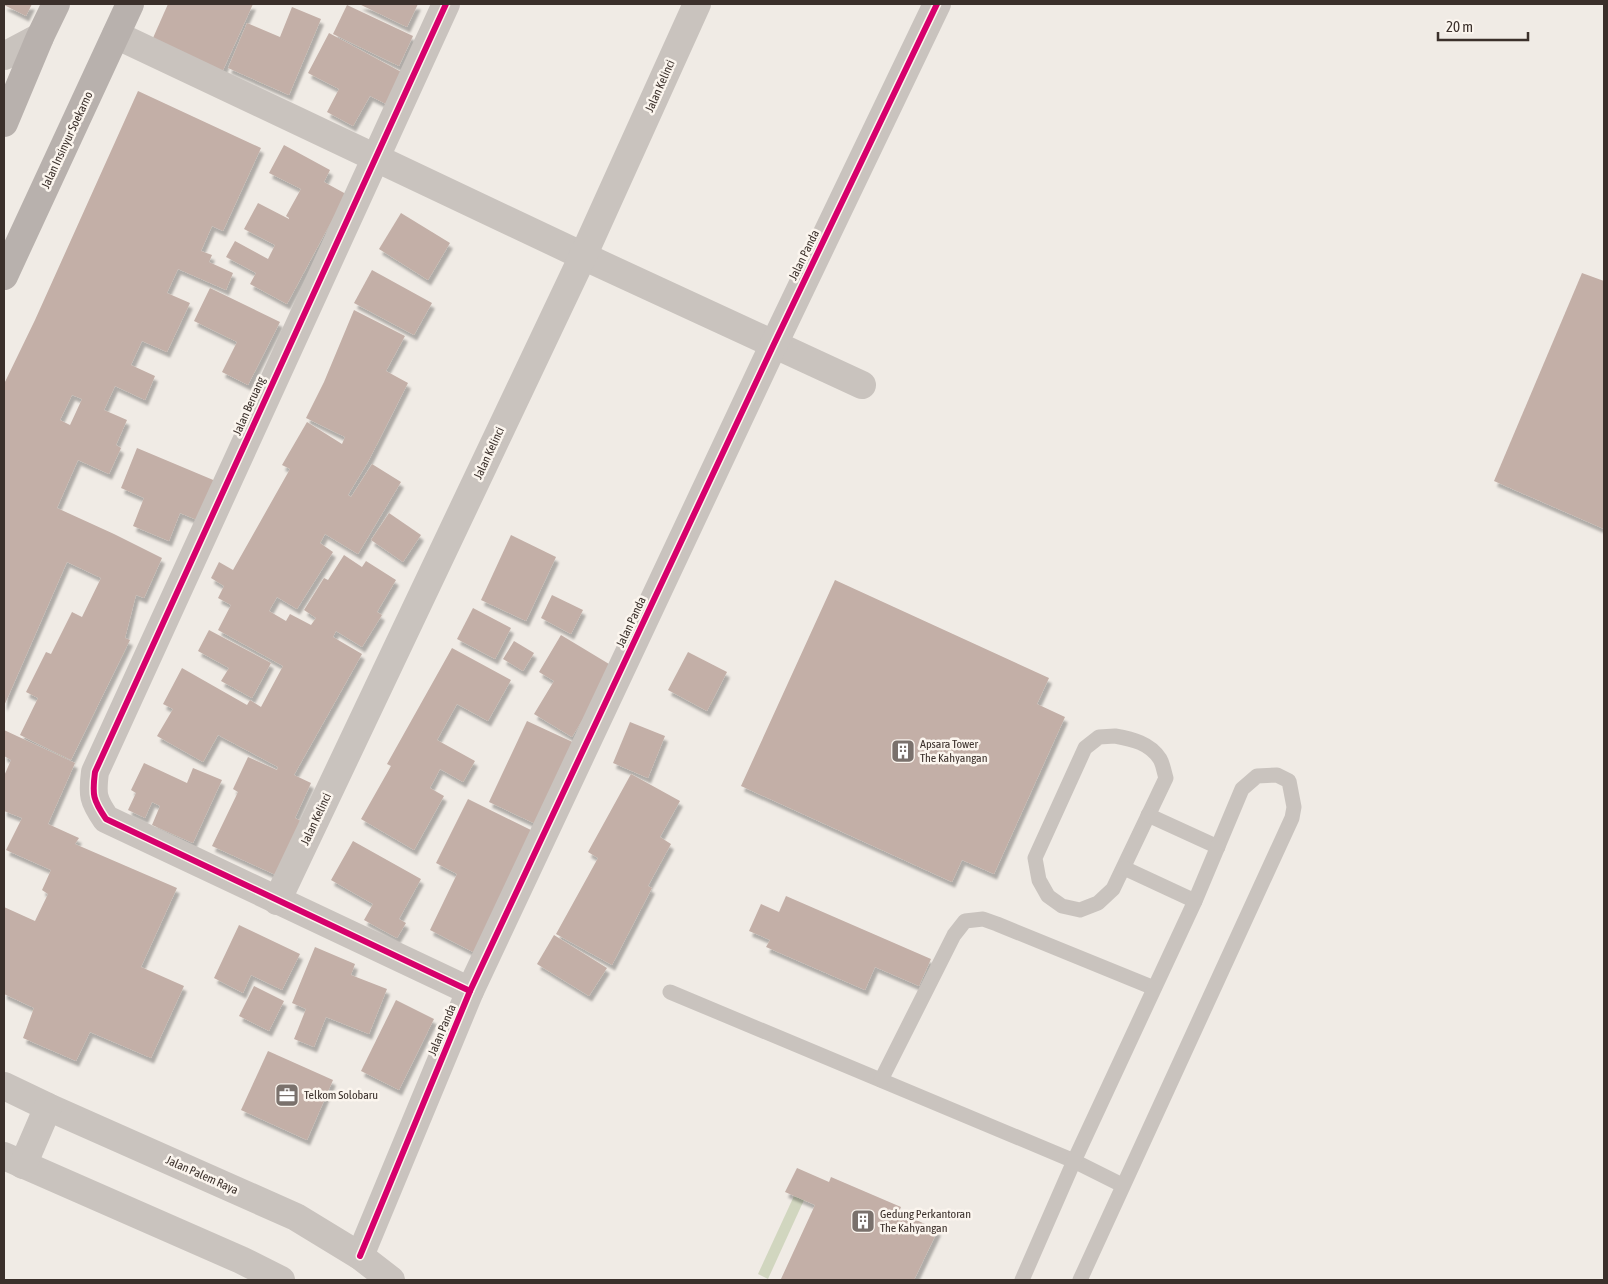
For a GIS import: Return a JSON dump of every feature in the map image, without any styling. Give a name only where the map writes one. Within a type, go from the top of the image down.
[{"type":"main road","points":[[4,123],[56,4]]},
{"type":"main road","name":"Jalan Insinyur Soekarno","points":[[4,276],[130,4]]},
{"type":"street","name":"Jalan Beruang","points":[[277,901],[106,819],[96,804],[93,788],[95,772],[446,4]]},
{"type":"street","name":"Jalan Kelinci","points":[[277,901],[583,256],[697,4]]},
{"type":"street","name":"Jalan Panda","points":[[360,1256],[470,992],[774,344],[937,4]]},
{"type":"street","points":[[116,35],[583,256],[862,385]]},
{"type":"street","points":[[4,56],[40,38]]},
{"type":"street","points":[[277,901],[470,992]]},
{"type":"street","name":"Jalan Palem Raya","points":[[4,1086],[48,1108],[296,1217],[360,1256],[391,1280]]},
{"type":"street","points":[[48,1108],[13,1160],[241,1260],[280,1280]]},
{"type":"lane","points":[[1115,736],[1134,739],[1148,746],[1160,759],[1166,778],[1124,868],[1113,889],[1098,903],[1080,910],[1062,906],[1048,896],[1038,880],[1035,858],[1086,748],[1099,737],[1115,736]]},
{"type":"lane","points":[[1022,1280],[1074,1162],[1195,900],[1242,790],[1257,776],[1277,775],[1289,781],[1294,807],[1292,818],[1080,1280]]},
{"type":"lane","points":[[1148,815],[1218,847]]},
{"type":"lane","points":[[1124,868],[1195,900]]},
{"type":"lane","points":[[881,1080],[954,935],[965,921],[983,919],[1154,988]]},
{"type":"lane","points":[[670,992],[1074,1162],[1122,1185]]},
{"type":"green space","points":[[794,1196],[804,1200],[768,1279],[758,1274]]},
{"type":"building","points":[[4,4],[32,4],[26,16]]},
{"type":"building","points":[[168,4],[253,4],[219,79],[149,47]]},
{"type":"building","points":[[359,4],[418,4],[407,27]]},
{"type":"building","points":[[347,5],[413,36],[399,66],[333,34]]},
{"type":"building","points":[[292,7],[321,19],[289,95],[228,68],[247,23],[280,37]]},
{"type":"building","points":[[329,33],[405,74],[388,105],[370,96],[353,126],[327,112],[339,89],[308,73]]},
{"type":"building","points":[[138,91],[261,148],[223,231],[212,226],[201,251],[212,255],[209,262],[233,273],[226,290],[178,269],[167,293],[190,303],[167,352],[142,341],[131,365],[155,376],[145,400],[115,386],[104,410],[127,420],[116,445],[121,448],[109,474],[78,460],[57,508],[162,558],[144,598],[136,595],[125,638],[130,640],[71,760],[20,735],[38,698],[26,692],[46,652],[51,654],[72,612],[82,617],[101,578],[67,562],[4,706],[4,384],[35,320]],"holes":[[[72,395],[82,399],[70,425],[60,420]]]},
{"type":"building","points":[[284,145],[330,170],[324,182],[346,194],[287,304],[250,284],[256,273],[226,257],[235,241],[268,259],[275,245],[244,229],[258,203],[289,219],[286,216],[301,189],[269,173]]},
{"type":"building","points":[[401,213],[450,243],[428,280],[379,249]]},
{"type":"building","points":[[372,270],[432,303],[414,335],[354,303]]},
{"type":"building","points":[[1582,273],[1604,281],[1604,529],[1494,481]]},
{"type":"building","points":[[210,288],[280,322],[248,385],[222,372],[237,342],[194,321]]},
{"type":"building","points":[[354,310],[405,336],[386,371],[408,383],[369,460],[348,495],[351,497],[372,464],[401,482],[358,554],[325,534],[320,543],[333,552],[297,609],[277,597],[269,611],[286,621],[290,614],[311,625],[316,618],[304,610],[324,578],[328,580],[344,555],[362,567],[366,561],[396,580],[377,612],[382,615],[362,647],[336,631],[333,637],[362,654],[294,775],[311,783],[295,818],[303,822],[278,876],[212,846],[238,792],[233,789],[248,757],[277,770],[278,767],[218,735],[203,762],[157,736],[173,709],[163,704],[182,668],[247,705],[250,700],[261,707],[283,666],[218,630],[231,605],[218,598],[224,586],[211,578],[219,562],[233,570],[290,469],[282,465],[307,422],[342,444],[345,437],[306,418],[324,382]]},
{"type":"building","points":[[137,448],[218,482],[202,522],[180,513],[169,541],[133,526],[144,498],[121,488]]},
{"type":"building","points":[[389,513],[421,535],[403,562],[371,540]]},
{"type":"building","points":[[511,535],[556,557],[526,621],[481,600]]},
{"type":"building","name":"Apsara Tower The Kahyangan","points":[[835,580],[1049,678],[1037,704],[1065,717],[994,874],[962,860],[952,882],[741,786]]},
{"type":"building","points":[[552,595],[583,610],[571,634],[541,618]]},
{"type":"building","points":[[473,608],[511,628],[495,659],[457,639]]},
{"type":"building","points":[[209,630],[271,663],[252,698],[221,681],[229,668],[198,651]]},
{"type":"building","points":[[561,635],[614,667],[572,737],[534,714],[554,681],[539,672]]},
{"type":"building","points":[[514,641],[534,653],[523,671],[503,659]]},
{"type":"building","points":[[452,648],[511,680],[488,721],[457,704],[437,740],[475,761],[463,782],[440,769],[430,788],[444,796],[414,850],[361,819],[391,766],[387,764]]},
{"type":"building","points":[[688,652],[727,672],[707,711],[668,690]]},
{"type":"building","points":[[527,721],[579,745],[540,826],[489,802]]},
{"type":"building","points":[[630,722],[665,736],[648,778],[613,763]]},
{"type":"building","points":[[4,730],[75,763],[48,824],[79,838],[75,844],[177,888],[141,967],[184,986],[151,1058],[90,1032],[76,1061],[23,1038],[34,1008],[4,994],[4,907],[35,921],[48,894],[42,890],[51,870],[6,850],[22,818],[4,811],[4,776],[11,760],[4,756]]},
{"type":"building","points":[[144,763],[187,783],[193,768],[222,780],[193,843],[152,825],[160,806],[152,802],[145,818],[128,810],[136,793],[131,790]]},
{"type":"building","points":[[631,774],[680,801],[660,837],[671,844],[648,886],[652,888],[612,965],[556,934],[598,858],[588,852]]},
{"type":"building","points":[[468,799],[535,832],[475,953],[430,930],[457,874],[436,863]]},
{"type":"building","points":[[353,841],[421,879],[399,919],[406,923],[397,938],[364,920],[373,904],[331,880]]},
{"type":"building","points":[[786,896],[931,959],[919,986],[875,967],[865,990],[766,947],[770,940],[749,931],[761,904],[779,912]]},
{"type":"building","points":[[239,925],[300,954],[282,990],[251,975],[243,993],[214,978]]},
{"type":"building","points":[[554,935],[607,968],[589,996],[537,964]]},
{"type":"building","points":[[315,947],[355,964],[351,975],[387,989],[369,1034],[326,1017],[314,1047],[294,1039],[306,1009],[292,1003]]},
{"type":"building","points":[[254,986],[284,1001],[269,1031],[239,1016]]},
{"type":"building","points":[[396,1000],[434,1019],[399,1090],[361,1071]]},
{"type":"building","name":"Telkom Solobaru","points":[[268,1051],[333,1080],[307,1140],[241,1110]]},
{"type":"building","name":"Gedung Perkantoran The Kahyangan","points":[[797,1168],[829,1182],[831,1177],[901,1207],[899,1212],[938,1230],[914,1280],[781,1279],[815,1205],[785,1192]]},
{"type":"cycle path","points":[[446,4],[95,772],[94,797],[106,819],[470,991]]},
{"type":"cycle path","points":[[360,1256],[470,991],[774,344],[937,4]]},
{"type":"place","name":"Apsara Tower The Kahyangan","points":[[903,751]]},
{"type":"place","name":"Telkom Solobaru","points":[[287,1095]]},
{"type":"place","name":"Gedung Perkantoran The Kahyangan","points":[[863,1221]]}]
